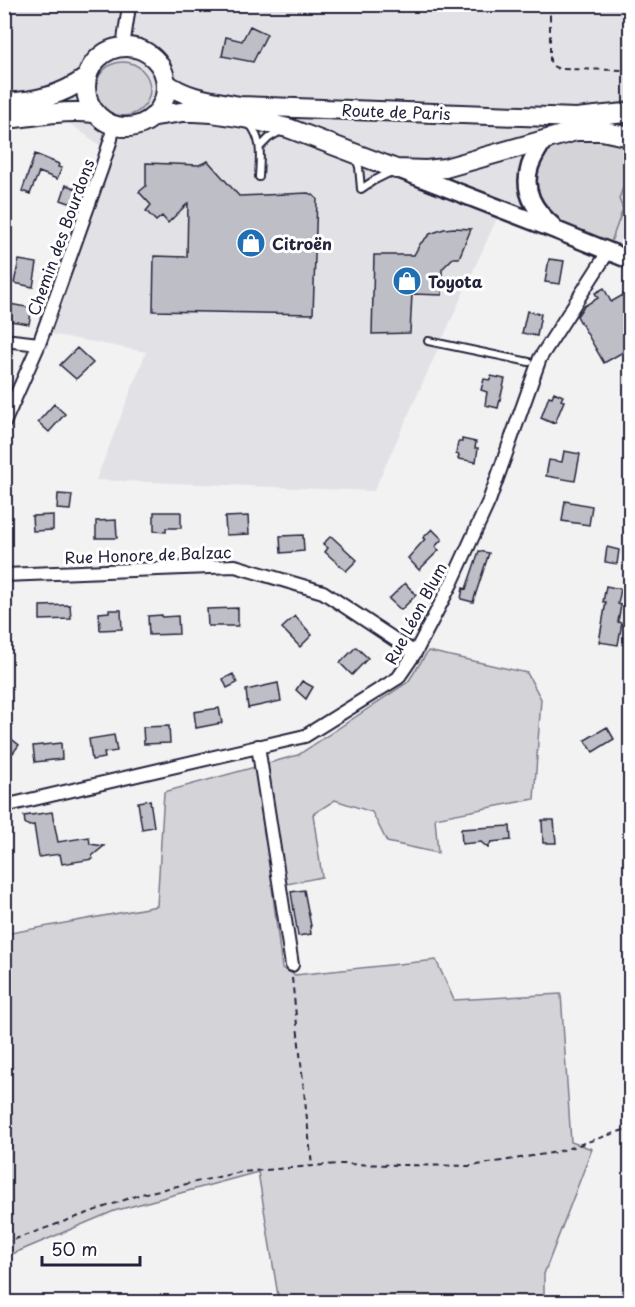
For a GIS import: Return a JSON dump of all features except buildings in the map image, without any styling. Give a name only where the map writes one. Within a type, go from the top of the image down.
[{"type":"main road","points":[[123,47],[136,48],[152,57],[163,71],[166,83],[161,106],[154,116],[146,123],[124,128],[103,121],[94,113],[85,89],[92,65],[100,56],[123,47]]},
{"type":"main road","points":[[4,103],[25,102],[51,96],[74,87],[87,76]]},
{"type":"main road","name":"Route de Paris","points":[[166,83],[188,95],[240,106],[576,118],[630,111]]},
{"type":"main road","points":[[4,119],[79,111],[94,113]]},
{"type":"main road","points":[[154,116],[194,112],[244,118],[288,128],[396,169],[445,168],[576,131],[602,130],[630,137]]},
{"type":"street","points":[[123,47],[128,4]]},
{"type":"street","name":"Chemin des Bourdons","points":[[4,423],[39,344],[102,167],[113,126]]},
{"type":"street","points":[[544,140],[530,165],[528,180],[530,200],[542,218],[558,231]]},
{"type":"street","points":[[396,169],[630,260]]},
{"type":"street","name":"Rue Léon Blum","points":[[4,806],[305,736],[398,678],[415,653],[452,582],[489,501],[540,358],[608,252]]},
{"type":"street","points":[[4,340],[39,344]]},
{"type":"street","name":"Rue Honore de Balzac","points":[[4,575],[235,566],[323,592],[415,653]]},
{"type":"street","points":[[258,746],[292,965]]},
{"type":"lane","points":[[244,118],[252,127],[261,147],[260,177]]},
{"type":"lane","points":[[261,147],[269,138],[288,128]]},
{"type":"lane","points":[[354,153],[361,189],[396,169]]},
{"type":"lane","points":[[428,340],[529,362]]},
{"type":"path","points":[[550,4],[550,61],[553,66],[560,69],[630,70]]},
{"type":"path","points":[[292,965],[291,980],[312,1166]]},
{"type":"path","points":[[4,1242],[141,1194],[241,1172],[337,1164],[471,1166],[557,1152],[630,1128]]},
{"type":"shaded area","points":[[4,5],[630,5],[630,265],[497,218],[374,491],[96,480],[146,352],[45,333],[101,146],[48,108],[5,110]]},
{"type":"shaded area","points":[[123,62],[133,64],[142,70],[148,79],[150,89],[148,99],[142,108],[133,114],[123,116],[113,114],[104,108],[98,99],[96,89],[98,79],[104,70],[113,64]]},
{"type":"shaded area","points":[[584,135],[630,144],[630,168],[619,199],[623,209],[611,242],[577,231],[552,219],[541,207],[537,197],[535,176],[542,156],[557,142]]},
{"type":"shaded area","points":[[428,651],[527,673],[541,699],[534,799],[435,818],[438,853],[387,842],[372,812],[335,800],[313,814],[322,877],[272,887],[282,968],[295,975],[436,960],[454,1000],[561,994],[571,1142],[592,1149],[544,1274],[544,1302],[279,1302],[258,1172],[114,1211],[5,1257],[5,934],[157,906],[164,792],[298,755],[408,682]]},
{"type":"place","name":"Citroën","points":[[251,243]]},
{"type":"place","name":"Toyota","points":[[407,281]]}]
